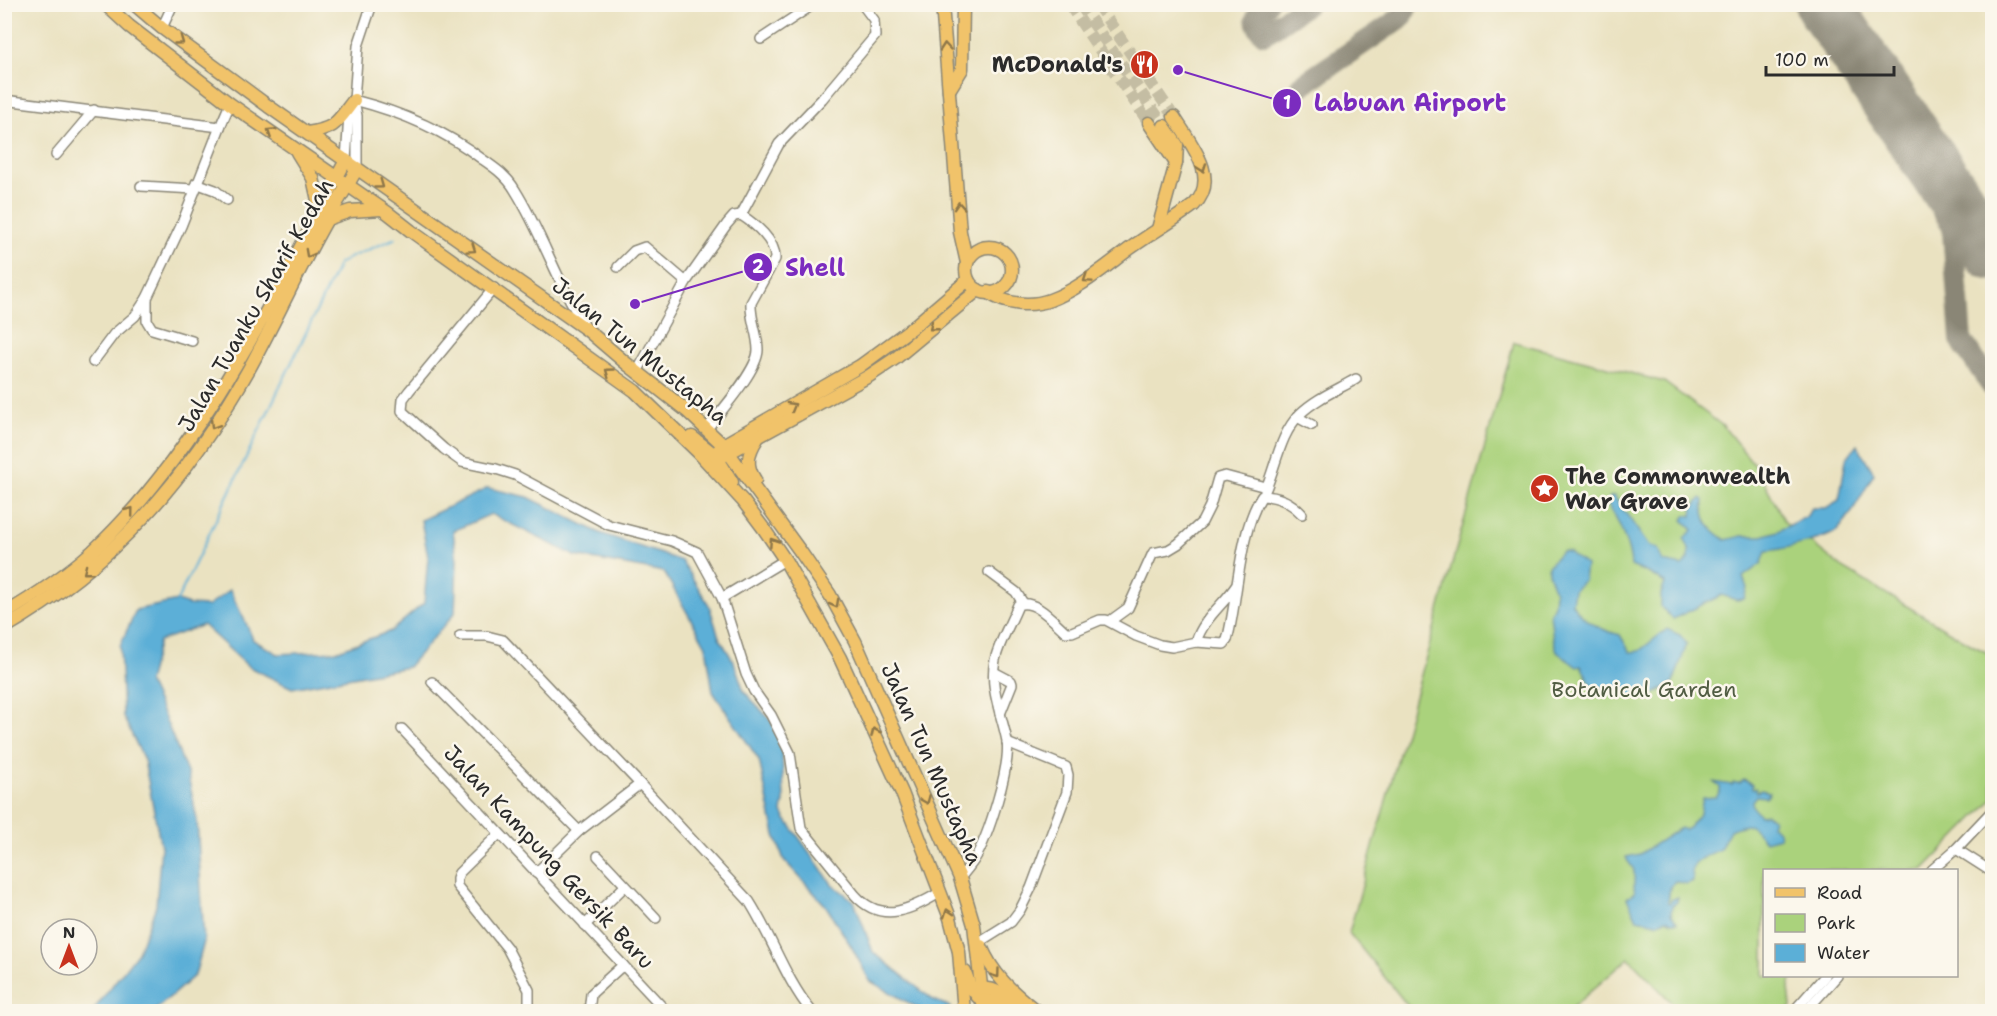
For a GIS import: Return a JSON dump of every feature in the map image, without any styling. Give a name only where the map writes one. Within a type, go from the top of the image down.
[{"type":"main road","points":[[105,4],[129,26],[230,104],[293,146],[723,452],[743,501]]},
{"type":"main road","name":"Jalan Tun Mustapha","points":[[134,4],[162,28],[307,133],[586,329],[687,411],[723,452],[781,525],[830,595],[855,640],[960,878],[974,925],[982,999],[975,1011]]},
{"type":"main road","points":[[942,4],[960,232],[967,263],[968,280]]},
{"type":"main road","points":[[949,90],[962,69],[963,4]]},
{"type":"main road","points":[[307,133],[326,130],[335,124],[354,100]]},
{"type":"main road","points":[[968,280],[995,297],[1016,303],[1050,300],[1073,288],[1194,205],[1205,190],[1204,169],[1174,117]]},
{"type":"main road","points":[[1149,123],[1176,163]]},
{"type":"main road","points":[[1158,229],[1176,163],[1177,145],[1164,126]]},
{"type":"main road","points":[[293,146],[313,178],[323,214],[385,211]]},
{"type":"main road","name":"Jalan Tuanku Sharif Kedah","points":[[4,628],[26,616],[102,560],[141,522],[180,476],[248,370],[323,214],[336,177],[346,160]]},
{"type":"main road","name":"Jalan Tuanku Sharif Kedah","points":[[4,614],[61,577],[92,551],[124,519],[171,461],[212,404],[323,214],[348,185],[357,168]]},
{"type":"main road","points":[[687,411],[727,434],[757,432],[869,376],[983,291],[1003,288],[1008,282],[1011,267],[1005,253],[998,249],[983,248],[976,251],[967,263]]},
{"type":"main road","points":[[723,452],[860,366],[912,328],[968,280]]},
{"type":"main road","points":[[635,391],[697,451],[743,501],[785,560],[840,658],[902,793],[950,918],[966,978],[982,999],[1011,1010]]},
{"type":"main road","points":[[757,432],[749,451],[748,466],[781,525]]},
{"type":"main road","points":[[974,925],[987,961],[1002,982],[1036,1011]]},
{"type":"main road","points":[[959,952],[964,1011]]},
{"type":"main road","points":[[982,999],[993,990],[1036,1011]]},
{"type":"street","points":[[162,28],[173,4]]},
{"type":"street","points":[[346,160],[349,115],[354,100],[359,40],[372,4]]},
{"type":"street","points":[[761,39],[814,4]]},
{"type":"street","points":[[741,215],[779,144],[822,99],[875,36],[874,20],[862,4]]},
{"type":"street","points":[[4,99],[220,127]]},
{"type":"street","points":[[354,100],[357,116],[357,168]]},
{"type":"street","points":[[354,100],[380,106],[442,132],[505,176],[515,189],[586,329]]},
{"type":"street","points":[[93,362],[114,334],[135,316],[147,298],[181,226],[195,186],[230,104]]},
{"type":"street","points":[[56,155],[94,110]]},
{"type":"street","points":[[141,186],[195,186],[215,190],[227,200]]},
{"type":"street","points":[[637,372],[686,282],[727,224],[734,216],[741,215],[750,220],[773,245],[776,252],[775,259],[751,303],[750,311],[758,342],[757,362],[710,425]]},
{"type":"street","points":[[618,267],[634,251],[645,247],[686,282]]},
{"type":"street","points":[[494,288],[403,399],[402,411],[462,462],[515,475],[609,525],[672,541],[697,552],[722,598],[754,692],[771,715],[790,753],[801,828],[855,895],[871,908],[885,913],[898,911],[919,904],[941,892]]},
{"type":"street","points":[[147,298],[147,321],[153,329],[192,341]]},
{"type":"street","points":[[960,878],[975,859],[984,838],[1006,764],[1007,743],[995,694],[994,672],[995,660],[1018,605],[1023,603],[1033,605],[1066,632],[1072,632],[1100,620],[1110,621],[1136,636],[1160,645],[1172,647],[1196,642],[1221,644],[1227,642],[1250,522],[1284,440],[1297,417],[1320,399],[1356,379]]},
{"type":"street","points":[[1297,417],[1312,425]]},
{"type":"street","points":[[1110,621],[1128,608],[1153,553],[1168,550],[1178,544],[1202,522],[1210,506],[1218,478],[1225,476],[1264,491],[1295,506],[1302,514]]},
{"type":"street","points":[[722,598],[785,560]]},
{"type":"street","points":[[989,572],[1016,592],[1023,603]]},
{"type":"street","points":[[1196,642],[1198,634],[1210,616],[1224,603],[1239,581]]},
{"type":"street","points":[[460,636],[487,636],[503,640],[640,784],[749,901],[763,923],[791,982],[812,1011]]},
{"type":"street","points":[[994,672],[1011,681],[1012,684],[1000,714]]},
{"type":"street","points":[[432,682],[579,831]]},
{"type":"street","name":"Jalan Kampung Gersik Baru","points":[[402,729],[667,1011]]},
{"type":"street","points":[[979,942],[1011,922],[1020,910],[1035,879],[1068,792],[1066,767],[1007,743]]},
{"type":"street","points":[[536,873],[579,831],[640,784]]},
{"type":"street","points":[[1933,869],[1992,811]]},
{"type":"street","points":[[499,834],[459,873],[457,886],[507,948],[529,990],[529,1011]]},
{"type":"street","points":[[1956,849],[1992,872]]},
{"type":"street","points":[[598,856],[656,918]]},
{"type":"street","points":[[585,925],[625,886]]},
{"type":"street","points":[[589,1011],[591,994],[623,965]]},
{"type":"street","points":[[1793,1011],[1823,977]]},
{"type":"street","points":[[1805,1011],[1835,977]]},
{"type":"green space","name":"Botanical Garden","points":[[1514,342],[1664,382],[1723,426],[1757,468],[1785,522],[1843,568],[1992,655],[1992,800],[1924,869],[1763,869],[1763,977],[1792,977],[1789,988],[1791,1007],[1786,1011],[1680,1011],[1629,958],[1568,1011],[1412,1011],[1349,933]]},
{"type":"water","points":[[1857,445],[1874,473],[1856,505],[1835,532],[1791,547],[1766,551],[1762,563],[1743,577],[1747,588],[1744,599],[1736,600],[1722,595],[1673,619],[1661,607],[1661,594],[1665,583],[1631,566],[1626,542],[1607,502],[1610,497],[1614,496],[1648,545],[1658,549],[1663,562],[1682,566],[1689,559],[1689,549],[1684,538],[1693,530],[1683,520],[1686,515],[1692,516],[1693,508],[1701,498],[1704,500],[1704,513],[1708,523],[1726,540],[1742,536],[1762,536],[1778,531],[1806,517],[1812,508],[1826,508],[1839,500],[1846,459]]},
{"type":"water","points":[[488,488],[528,497],[600,533],[682,561],[709,605],[719,637],[734,662],[744,691],[772,722],[782,748],[784,801],[782,812],[785,818],[832,884],[854,901],[873,952],[932,999],[950,1007],[950,1011],[923,1011],[870,981],[826,906],[784,860],[775,835],[759,760],[713,692],[706,646],[664,572],[575,556],[491,514],[453,531],[457,560],[455,613],[408,667],[292,688],[249,667],[203,625],[159,641],[148,682],[188,775],[197,820],[204,942],[195,975],[154,1011],[92,1012],[138,952],[156,906],[161,847],[144,760],[123,716],[120,646],[136,610],[177,601],[189,605],[208,606],[230,590],[253,640],[278,654],[336,651],[391,631],[424,603],[428,557],[421,520]]},
{"type":"water","points":[[1561,551],[1568,552],[1586,565],[1584,580],[1574,590],[1572,604],[1576,610],[1593,624],[1620,635],[1630,652],[1639,651],[1667,629],[1680,635],[1687,644],[1673,683],[1652,695],[1614,697],[1607,687],[1592,686],[1581,666],[1577,667],[1557,652],[1550,613],[1554,605],[1555,593],[1548,566]]},
{"type":"water","points":[[1744,780],[1752,784],[1752,788],[1756,788],[1757,792],[1761,790],[1770,792],[1766,797],[1756,796],[1752,801],[1753,807],[1760,815],[1766,814],[1773,818],[1771,825],[1779,832],[1780,837],[1765,841],[1748,825],[1730,830],[1720,849],[1703,858],[1693,867],[1693,881],[1687,884],[1675,881],[1670,887],[1668,902],[1678,897],[1677,902],[1672,906],[1671,914],[1677,922],[1666,919],[1656,923],[1637,919],[1627,898],[1635,892],[1634,871],[1626,857],[1640,854],[1680,828],[1685,830],[1690,827],[1700,813],[1703,798],[1716,797],[1720,792],[1720,787],[1713,782],[1732,785]]},
{"type":"waterway","points":[[177,601],[339,264],[396,238]]},
{"type":"taxiway","points":[[1267,4],[1256,18],[1257,25],[1264,34],[1307,4]]},
{"type":"taxiway","points":[[1302,85],[1402,17],[1408,4]]},
{"type":"taxiway","points":[[1836,4],[1837,17],[1849,43]]},
{"type":"taxiway","points":[[1941,177],[1950,196],[1961,340],[1992,386]]},
{"type":"runway","points":[[1823,4],[1992,252]]},
{"type":"tunnel","points":[[1069,4],[1149,123]]},
{"type":"tunnel","points":[[1080,4],[1164,126]]},
{"type":"tunnel","points":[[1097,4],[1174,117]]},
{"type":"place","name":"McDonald's","points":[[1144,64]]},
{"type":"place","name":"Labuan Airport","points":[[1178,70]]},
{"type":"place","name":"Shell","points":[[635,304]]},
{"type":"place","name":"The Commonwealth War Grave","points":[[1544,489]]}]
